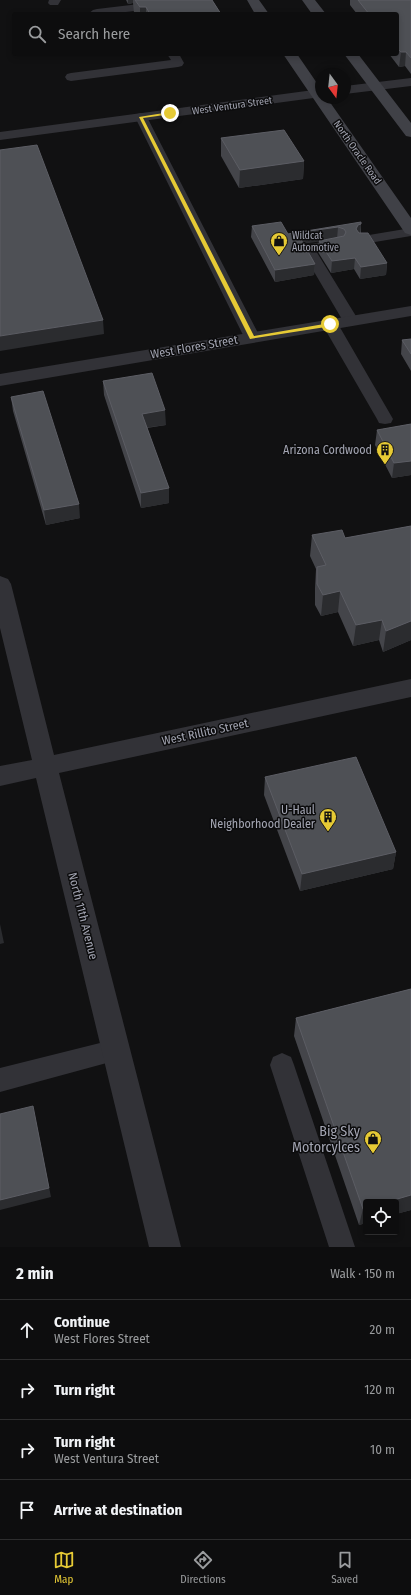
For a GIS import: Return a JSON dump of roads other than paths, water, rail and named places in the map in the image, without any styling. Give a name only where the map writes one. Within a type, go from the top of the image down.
[{"type":"main road","points":[[253,0],[261,12]]},
{"type":"main road","points":[[308,0],[317,12]]},
{"type":"main road","name":"North Oracle Road","points":[[291,56],[315,88]]},
{"type":"main road","points":[[352,56],[411,133]]},
{"type":"main road","name":"North Oracle Road","points":[[326,104],[411,231]]},
{"type":"street","points":[[351,89],[411,82]]},
{"type":"street","name":"West Ventura Street","points":[[0,136],[315,95]]},
{"type":"street","name":"West Flores Street","points":[[0,380],[411,310]]},
{"type":"street","name":"North 11th Avenue","points":[[0,584],[165,1247]]},
{"type":"street","name":"West Rillito Street","points":[[0,776],[411,688]]},
{"type":"lane","points":[[97,12],[124,12],[203,0]]},
{"type":"lane","points":[[71,76],[178,63],[175,56]]},
{"type":"lane","points":[[141,117],[252,337]]},
{"type":"lane","points":[[363,240],[411,231]]},
{"type":"lane","points":[[337,244],[307,248],[351,321]]},
{"type":"lane","points":[[330,324],[385,419]]},
{"type":"lane","points":[[0,1080],[116,1050]]},
{"type":"lane","points":[[282,1065],[342,1247]]},
{"type":"place","name":"Wildcat Automotive","points":[[279,256]]},
{"type":"place","name":"Arizona Cordwood","points":[[385,465]]},
{"type":"place","name":"U-Haul Neighborhood Dealer","points":[[328,832]]},
{"type":"place","name":"Big Sky Motorcylces","points":[[373,1154]]}]
